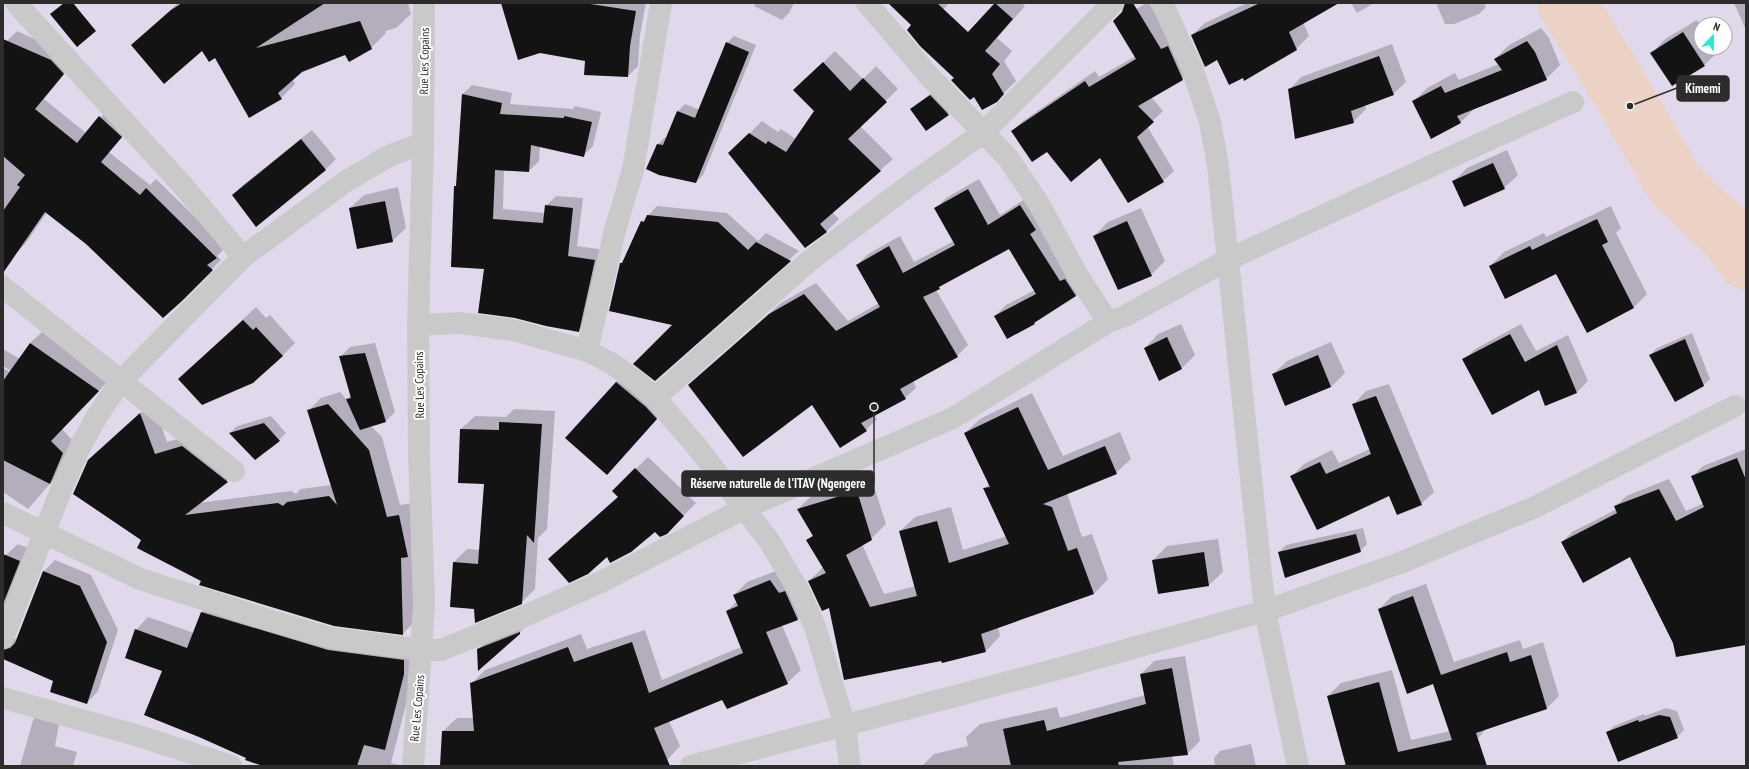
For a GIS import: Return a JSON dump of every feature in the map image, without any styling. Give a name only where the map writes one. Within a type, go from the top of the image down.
[{"type":"street","points":[[16,3],[185,188],[243,257]]},
{"type":"street","name":"Rue Les Copains","points":[[413,766],[424,605],[419,453],[418,325],[423,143],[424,3]]},
{"type":"street","points":[[587,351],[615,230],[633,170],[661,3]]},
{"type":"street","points":[[867,3],[930,76],[1008,158],[1039,204],[1078,276],[1108,322]]},
{"type":"street","points":[[655,398],[808,262],[896,195],[984,132],[1113,3]]},
{"type":"street","points":[[1162,3],[1192,68],[1210,122],[1218,166],[1265,611],[1298,766]]},
{"type":"street","points":[[3,513],[140,579],[272,621],[331,638],[422,650],[441,650],[518,619],[599,583],[745,508],[952,418],[1108,322],[1125,316],[1227,260],[1573,102]]},
{"type":"street","points":[[3,638],[80,447],[97,416],[121,381],[243,257],[345,182],[390,156],[423,143]]},
{"type":"street","points":[[3,287],[234,471]]},
{"type":"street","points":[[418,325],[460,323],[513,330],[587,351],[611,363],[636,381],[655,398],[697,447],[745,508],[770,542],[799,591],[815,627],[845,726],[850,766]]},
{"type":"street","points":[[691,766],[1065,667],[1265,611],[1400,563],[1535,507],[1735,406]]},
{"type":"street","points":[[3,698],[139,736],[231,766]]},
{"type":"shaded area","points":[[3,3],[1746,3],[1746,766],[3,766]]},
{"type":"building","points":[[64,3],[73,3],[96,31],[77,47],[50,14]]},
{"type":"building","points":[[182,3],[325,3],[256,48],[360,21],[372,49],[349,62],[345,55],[302,72],[278,93],[282,99],[249,118],[215,58],[209,62],[202,51],[164,84],[131,45],[171,10]]},
{"type":"building","points":[[501,3],[584,3],[636,11],[630,46],[628,77],[584,75],[585,61],[540,53],[518,60]]},
{"type":"building","points":[[888,3],[937,3],[968,32],[995,3],[1013,19],[985,51],[1000,64],[992,74],[1004,94],[997,102],[982,110],[974,97],[970,100],[951,80],[954,78],[920,46],[907,30],[911,25]]},
{"type":"building","points":[[1125,3],[1133,3],[1161,49],[1168,46],[1183,80],[1138,106],[1154,122],[1137,137],[1164,182],[1128,203],[1100,158],[1071,182],[1047,152],[1032,162],[1011,131],[1085,81],[1089,87],[1136,59],[1113,21],[1122,12]]},
{"type":"building","points":[[1260,3],[1339,3],[1289,32],[1297,50],[1244,81],[1243,78],[1229,85],[1217,60],[1205,67],[1191,35]]},
{"type":"building","points":[[1683,32],[1693,47],[1693,56],[1699,56],[1705,66],[1672,86],[1650,53]]},
{"type":"building","points":[[3,39],[51,60],[64,74],[35,109],[77,143],[99,116],[122,137],[101,162],[140,195],[146,188],[217,258],[207,265],[213,270],[163,318],[86,244],[45,212],[3,273],[3,211],[20,187],[17,185],[25,175],[3,156]]},
{"type":"building","points":[[1527,41],[1535,52],[1547,80],[1457,116],[1461,123],[1431,139],[1412,101],[1441,86],[1445,93],[1502,70],[1494,59]]},
{"type":"building","points":[[726,42],[749,52],[696,183],[659,175],[646,169],[657,144],[663,145],[677,111],[695,118]]},
{"type":"building","points":[[1379,56],[1394,95],[1351,111],[1354,123],[1295,139],[1288,89]]},
{"type":"building","points":[[823,62],[850,91],[863,78],[887,102],[848,139],[881,171],[820,224],[827,232],[805,248],[728,153],[749,133],[766,144],[768,141],[786,152],[814,111],[793,90]]},
{"type":"building","points":[[462,94],[502,103],[500,114],[564,118],[564,116],[592,122],[584,157],[531,145],[529,172],[495,170],[493,219],[543,223],[545,205],[573,208],[568,256],[595,260],[579,332],[515,318],[478,313],[484,269],[451,267],[454,186],[456,186]]},
{"type":"building","points":[[930,95],[949,115],[926,131],[910,109]]},
{"type":"building","points":[[301,139],[326,170],[256,227],[232,195]]},
{"type":"building","points":[[1493,163],[1505,189],[1464,207],[1452,181]]},
{"type":"building","points":[[968,189],[988,225],[1020,205],[1036,230],[1030,234],[1060,281],[1065,279],[1076,296],[1034,323],[1035,324],[1007,339],[994,316],[1036,294],[1009,249],[939,287],[940,289],[923,297],[958,357],[900,389],[906,399],[861,423],[867,431],[840,448],[812,405],[743,457],[688,385],[769,314],[804,294],[836,331],[880,307],[856,265],[889,246],[903,273],[955,245],[934,208]]},
{"type":"building","points":[[385,201],[393,242],[357,249],[349,208]]},
{"type":"building","points":[[647,215],[718,222],[748,250],[756,242],[791,261],[655,381],[633,364],[672,325],[609,311],[620,263],[622,263],[641,221],[644,222]]},
{"type":"building","points":[[1597,219],[1608,242],[1602,245],[1634,308],[1587,333],[1556,274],[1505,299],[1489,266],[1530,246],[1532,250]]},
{"type":"building","points":[[1127,221],[1152,276],[1118,290],[1093,236]]},
{"type":"building","points":[[243,320],[253,330],[256,327],[283,356],[253,383],[202,405],[178,379]]},
{"type":"building","points":[[1510,334],[1525,362],[1557,345],[1577,393],[1545,406],[1539,390],[1492,415],[1462,359]]},
{"type":"building","points":[[1167,337],[1182,369],[1159,381],[1144,348]]},
{"type":"building","points":[[1685,339],[1704,386],[1675,402],[1649,355]]},
{"type":"building","points":[[30,343],[99,391],[51,441],[63,453],[50,484],[3,460],[3,381]]},
{"type":"building","points":[[365,353],[386,422],[360,430],[346,399],[351,398],[339,356]]},
{"type":"building","points":[[1318,355],[1331,387],[1285,406],[1272,374]]},
{"type":"building","points":[[616,382],[646,407],[657,419],[607,475],[565,438]]},
{"type":"building","points":[[1376,396],[1422,505],[1397,515],[1389,496],[1317,530],[1290,476],[1320,462],[1326,474],[1371,454],[1352,404]]},
{"type":"building","points":[[328,404],[369,450],[387,517],[399,515],[408,557],[401,558],[403,635],[334,626],[199,585],[201,581],[137,548],[141,540],[73,494],[88,460],[140,413],[155,454],[182,446],[228,482],[185,515],[278,503],[283,506],[287,502],[329,496],[337,505],[307,410]]},
{"type":"building","points":[[1018,407],[1048,470],[1105,446],[1117,474],[1043,504],[1052,507],[1068,551],[1077,548],[1094,594],[981,634],[986,652],[942,663],[941,661],[844,680],[829,608],[822,611],[808,581],[826,573],[806,540],[813,536],[797,509],[857,491],[872,540],[846,555],[870,607],[917,596],[899,531],[937,521],[949,563],[1009,544],[983,488],[990,487],[964,433]]},
{"type":"building","points":[[499,422],[542,424],[534,543],[527,535],[522,604],[475,623],[474,609],[450,607],[453,562],[478,564],[484,484],[458,483],[460,429],[499,430]]},
{"type":"building","points":[[264,423],[280,441],[255,460],[229,433]]},
{"type":"building","points":[[1737,458],[1746,480],[1746,645],[1676,657],[1673,643],[1630,557],[1583,583],[1561,542],[1617,513],[1614,506],[1659,489],[1676,521],[1704,507],[1691,476]]},
{"type":"building","points":[[635,468],[684,516],[667,534],[660,537],[655,532],[631,552],[610,563],[607,557],[588,574],[569,583],[548,559],[618,497],[612,491]]},
{"type":"building","points":[[1356,534],[1361,552],[1285,578],[1278,552]]},
{"type":"building","points":[[1204,552],[1209,586],[1158,594],[1152,560]]},
{"type":"building","points":[[3,554],[20,561],[3,604]]},
{"type":"building","points":[[43,571],[80,586],[107,642],[87,704],[50,692],[53,681],[3,659],[3,650],[10,648],[15,643]]},
{"type":"building","points":[[770,580],[779,593],[785,591],[798,620],[766,632],[788,684],[727,709],[722,700],[654,728],[670,766],[440,766],[442,731],[474,731],[470,683],[568,647],[574,662],[632,642],[649,693],[743,653],[726,611],[738,606],[733,595]]},
{"type":"building","points":[[1413,596],[1441,675],[1507,652],[1510,662],[1531,655],[1547,709],[1476,733],[1487,766],[1346,766],[1327,696],[1379,682],[1398,752],[1452,740],[1433,684],[1407,694],[1378,609]]},
{"type":"building","points":[[201,612],[328,650],[404,660],[404,674],[385,750],[364,745],[357,766],[263,766],[245,760],[246,758],[199,737],[144,715],[162,671],[125,658],[135,629],[187,648]]},
{"type":"building","points":[[520,632],[520,634],[478,671],[477,649]]},
{"type":"building","points":[[1172,668],[1188,755],[1118,762],[1119,766],[1011,766],[1003,729],[1044,720],[1047,731],[1146,704],[1140,674]]},
{"type":"building","points":[[1659,715],[1670,717],[1678,738],[1618,762],[1606,732],[1638,720],[1639,722]]},
{"type":"waterway","points":[[1567,3],[1630,106],[1675,185],[1730,237],[1746,260]]},
{"type":"place","name":"Kimemi","points":[[1630,106]]},
{"type":"place","name":"Réserve naturelle de l'ITAV (Ngengere","points":[[874,407]]}]
